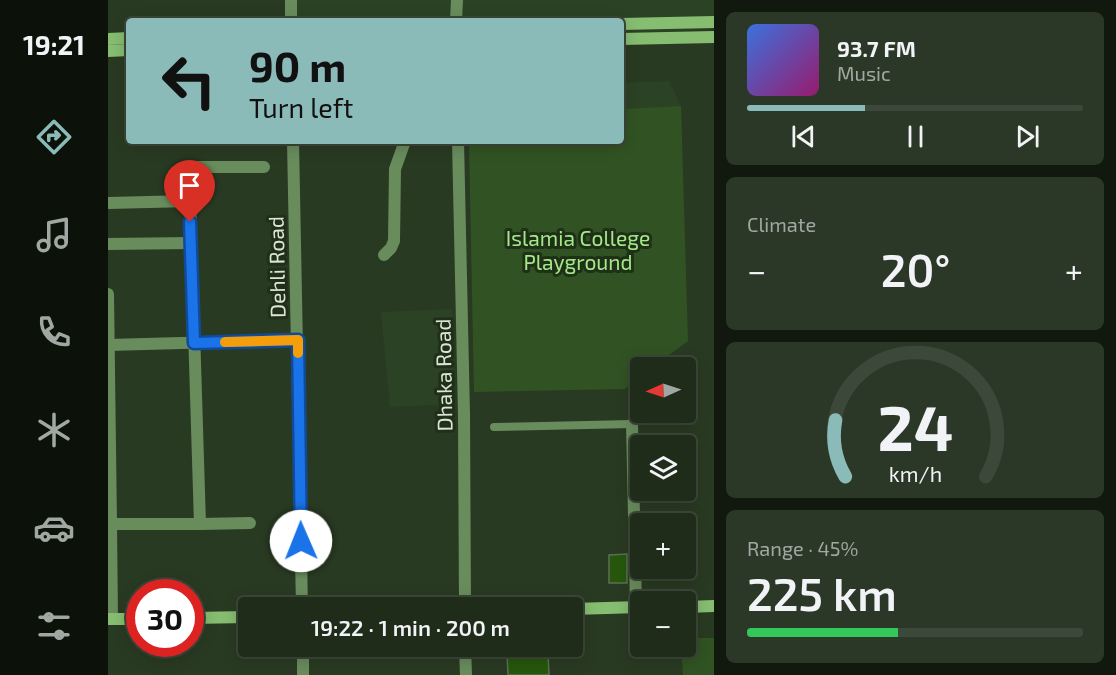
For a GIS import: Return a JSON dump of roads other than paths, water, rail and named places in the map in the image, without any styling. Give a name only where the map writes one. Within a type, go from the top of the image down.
[{"type":"main road","points":[[624,24],[714,22]]},
{"type":"main road","points":[[624,39],[714,37]]},
{"type":"main road","points":[[108,39],[126,39]]},
{"type":"main road","points":[[108,51],[126,50]]},
{"type":"main road","points":[[696,607],[714,606]]},
{"type":"main road","points":[[583,609],[630,607]]},
{"type":"main road","points":[[204,618],[238,618]]},
{"type":"main road","points":[[110,619],[126,619]]},
{"type":"street","points":[[291,0],[291,18]]},
{"type":"street","points":[[456,18],[457,0]]},
{"type":"street","name":"Dehli Road","points":[[293,144],[302,597]]},
{"type":"street","points":[[384,255],[394,241],[395,169],[404,144]]},
{"type":"street","name":"Dhaka Road","points":[[458,144],[464,414],[465,597]]},
{"type":"street","points":[[200,524],[188,167],[264,167]]},
{"type":"street","points":[[108,203],[190,201]]},
{"type":"street","points":[[108,244],[191,243]]},
{"type":"street","points":[[108,294],[110,619]]},
{"type":"street","points":[[109,345],[298,340]]},
{"type":"street","points":[[632,424],[637,591]]},
{"type":"street","points":[[109,524],[250,523]]},
{"type":"street","points":[[303,657],[303,675]]},
{"type":"street","points":[[465,657],[466,675]]},
{"type":"lane","points":[[494,427],[632,424]]},
{"type":"park label","name":"Islamia College Playground","points":[[578,249]]}]
